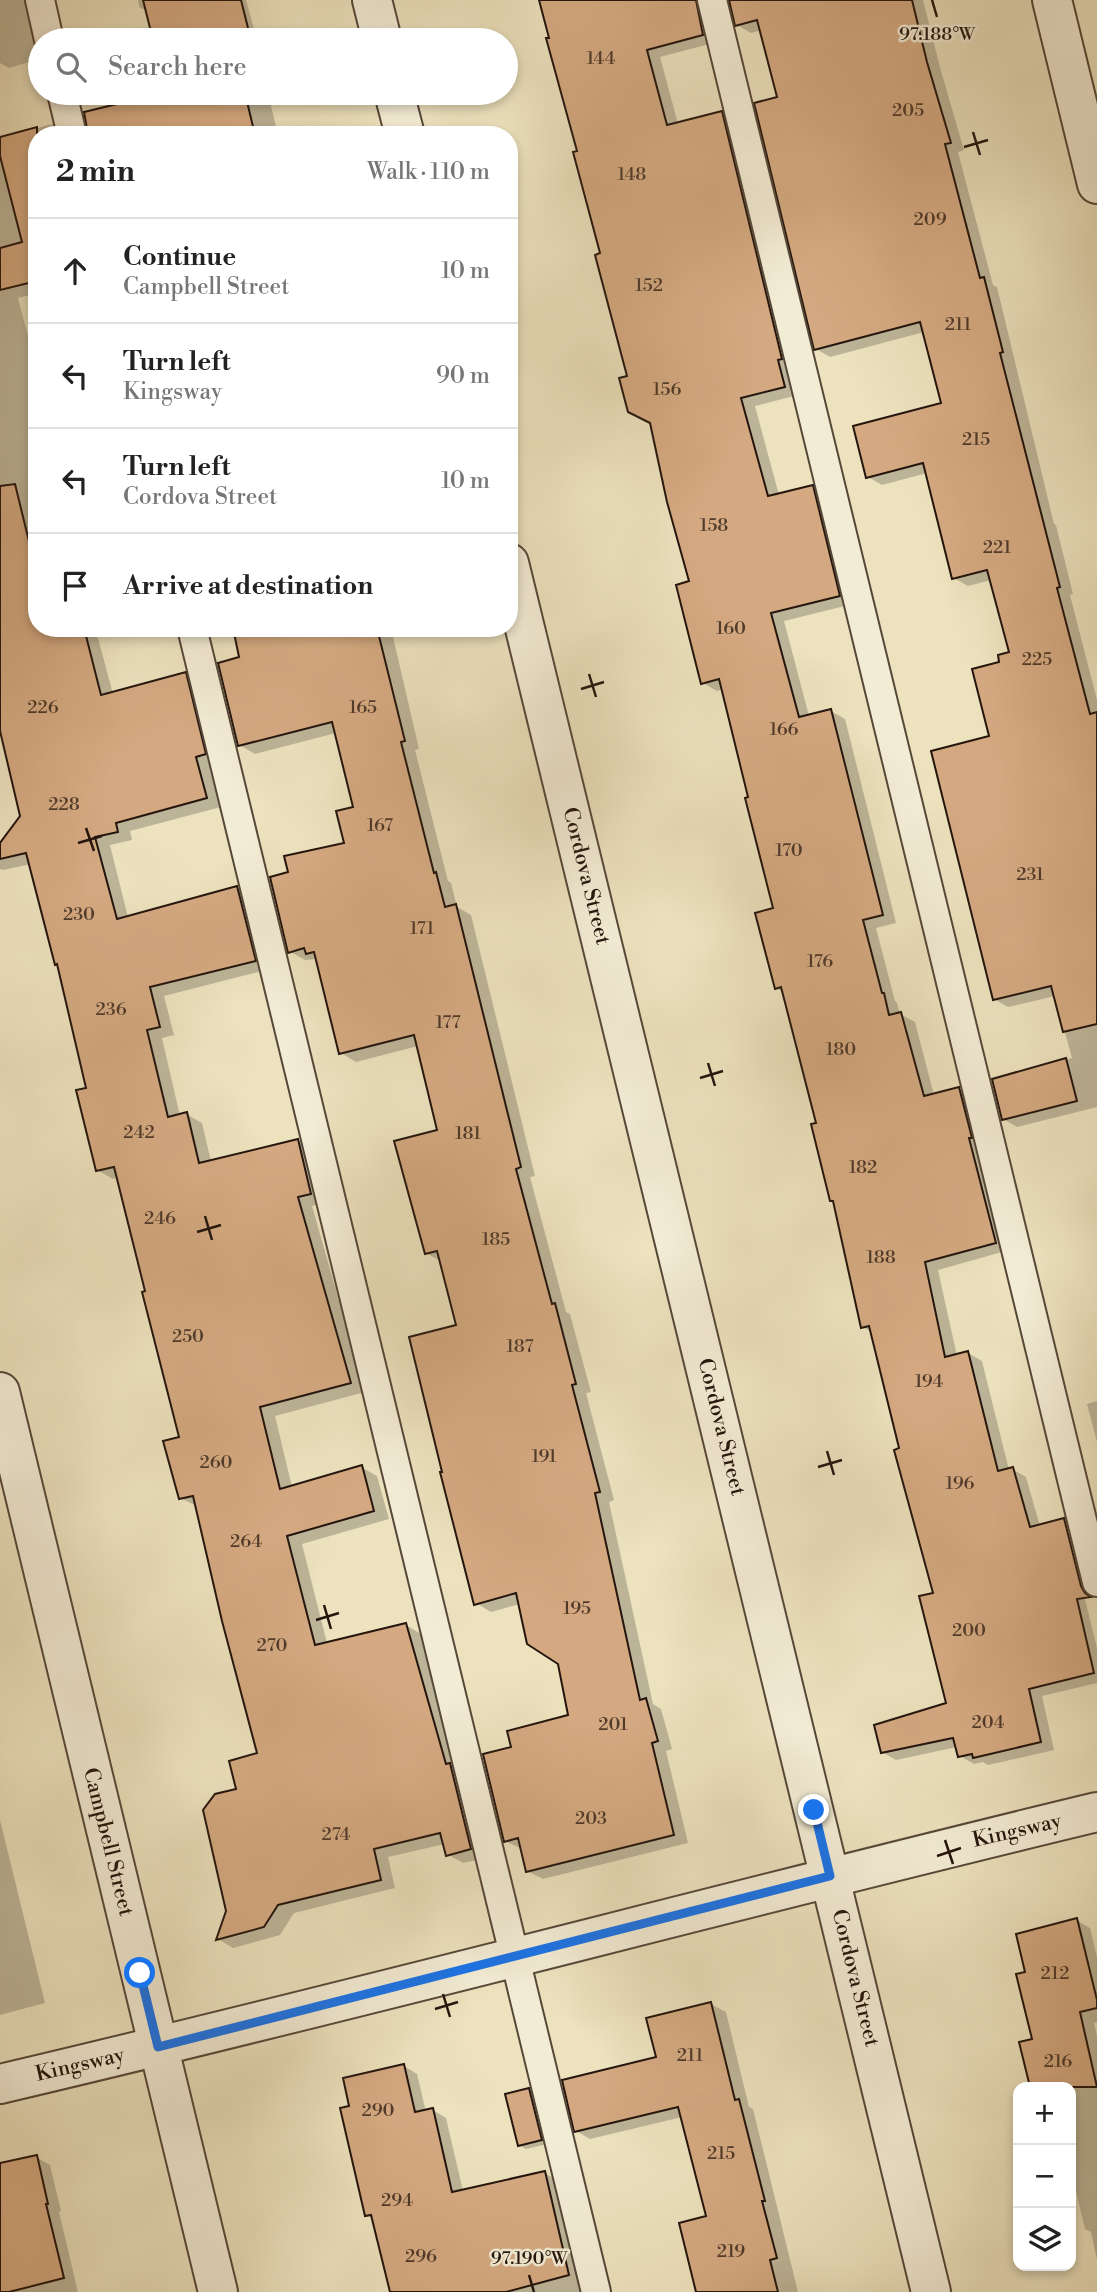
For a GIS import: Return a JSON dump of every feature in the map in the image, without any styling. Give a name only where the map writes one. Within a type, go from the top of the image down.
[{"type":"street","points":[[372,0],[379,28]]},
{"type":"street","points":[[1052,0],[1097,184]]},
{"type":"street","points":[[397,105],[403,126]]},
{"type":"street","name":"Cordova Street","points":[[518,600],[932,2292]]},
{"type":"street","name":"Campbell Street","points":[[0,1392],[218,2292]]},
{"type":"street","name":"Kingsway","points":[[0,2084],[158,2047],[830,1876],[1097,1812]]},
{"type":"lane","points":[[40,0],[46,28]]},
{"type":"lane","points":[[712,0],[1097,1583]]},
{"type":"lane","points":[[65,105],[70,126]]},
{"type":"lane","points":[[194,637],[596,2292]]},
{"type":"building","points":[[143,0],[241,0],[248,28],[150,28]]},
{"type":"building","points":[[539,0],[696,0],[703,35],[647,50],[667,125],[722,111],[782,359],[778,360],[785,387],[741,398],[768,496],[813,485],[840,596],[771,613],[799,717],[831,709],[883,915],[863,920],[882,993],[889,1015],[901,1012],[924,1096],[959,1087],[996,1243],[925,1262],[945,1357],[968,1351],[998,1471],[1013,1467],[1030,1527],[1064,1518],[1081,1586],[1091,1597],[1077,1599],[1094,1673],[1029,1689],[1041,1742],[973,1758],[972,1754],[958,1757],[953,1738],[881,1753],[874,1725],[946,1703],[919,1596],[933,1593],[894,1450],[899,1448],[869,1326],[861,1328],[833,1201],[830,1201],[811,1124],[816,1123],[781,987],[775,989],[755,913],[773,908],[719,679],[701,684],[676,585],[689,581],[667,502],[650,423],[628,412],[619,378],[627,376],[595,255],[600,253],[573,152],[577,151],[546,38],[549,38]]},
{"type":"building","points":[[729,0],[912,0],[951,143],[945,144],[980,278],[984,277],[1003,352],[1000,353],[1060,587],[1057,588],[1090,714],[1097,712],[1097,1024],[1063,1032],[1051,986],[993,1000],[931,751],[989,736],[972,669],[999,662],[998,655],[1009,652],[987,570],[952,579],[923,463],[866,478],[853,426],[941,403],[920,322],[814,350],[754,103],[777,97],[757,20],[735,26]]},
{"type":"building","points":[[113,105],[248,105],[253,126],[86,126],[84,112]]},
{"type":"building","points":[[28,129],[28,283],[0,290],[0,248],[22,242],[0,156],[0,137]]},
{"type":"building","points":[[15,484],[28,537],[28,637],[86,637],[101,695],[186,672],[206,754],[196,757],[207,798],[116,823],[118,832],[95,837],[117,919],[237,886],[256,961],[150,987],[160,1027],[147,1030],[168,1117],[187,1112],[199,1163],[298,1139],[311,1194],[298,1197],[351,1383],[260,1407],[280,1489],[362,1465],[374,1511],[287,1536],[315,1645],[406,1623],[446,1764],[450,1763],[471,1849],[446,1856],[440,1833],[374,1849],[381,1880],[278,1905],[264,1927],[216,1940],[226,1911],[203,1810],[215,1794],[236,1789],[229,1761],[257,1753],[193,1496],[179,1499],[163,1441],[179,1437],[142,1292],[145,1291],[114,1167],[96,1171],[76,1090],[86,1088],[57,964],[55,965],[26,853],[0,859],[0,843],[20,816],[0,731],[0,486]]},
{"type":"building","points":[[235,637],[379,637],[405,741],[401,742],[434,873],[436,872],[445,907],[456,904],[521,1167],[516,1169],[576,1384],[572,1385],[600,1492],[595,1493],[640,1700],[646,1698],[658,1741],[652,1743],[674,1835],[526,1872],[518,1838],[504,1842],[483,1754],[511,1747],[507,1731],[568,1715],[558,1664],[527,1644],[516,1593],[474,1605],[409,1337],[456,1325],[437,1251],[425,1254],[394,1141],[437,1130],[414,1035],[339,1054],[314,952],[306,954],[304,948],[288,953],[270,877],[288,872],[284,856],[344,843],[336,811],[353,807],[332,722],[238,746],[218,663],[239,657]]},
{"type":"building","points":[[1066,1058],[1077,1101],[1002,1120],[992,1079]]},
{"type":"building","points":[[1077,1918],[1097,2000],[1097,2008],[1080,2012],[1097,2087],[1076,2087],[1076,2082],[1029,2082],[1019,2042],[1032,2039],[1016,1974],[1025,1972],[1016,1934]]},
{"type":"building","points":[[711,2002],[735,2100],[739,2099],[765,2201],[762,2201],[777,2258],[770,2260],[778,2292],[696,2292],[679,2223],[706,2216],[678,2107],[574,2132],[562,2080],[656,2057],[646,2018]]},
{"type":"building","points":[[404,2064],[415,2112],[433,2108],[452,2192],[545,2171],[569,2275],[506,2292],[390,2292],[371,2215],[365,2216],[340,2108],[349,2106],[343,2078]]},
{"type":"building","points":[[529,2088],[542,2140],[518,2146],[505,2094]]},
{"type":"building","points":[[37,2155],[64,2278],[0,2292],[0,2163]]},
{"type":"route","points":[[140,1973],[158,2047],[830,1876],[814,1810]]}]
